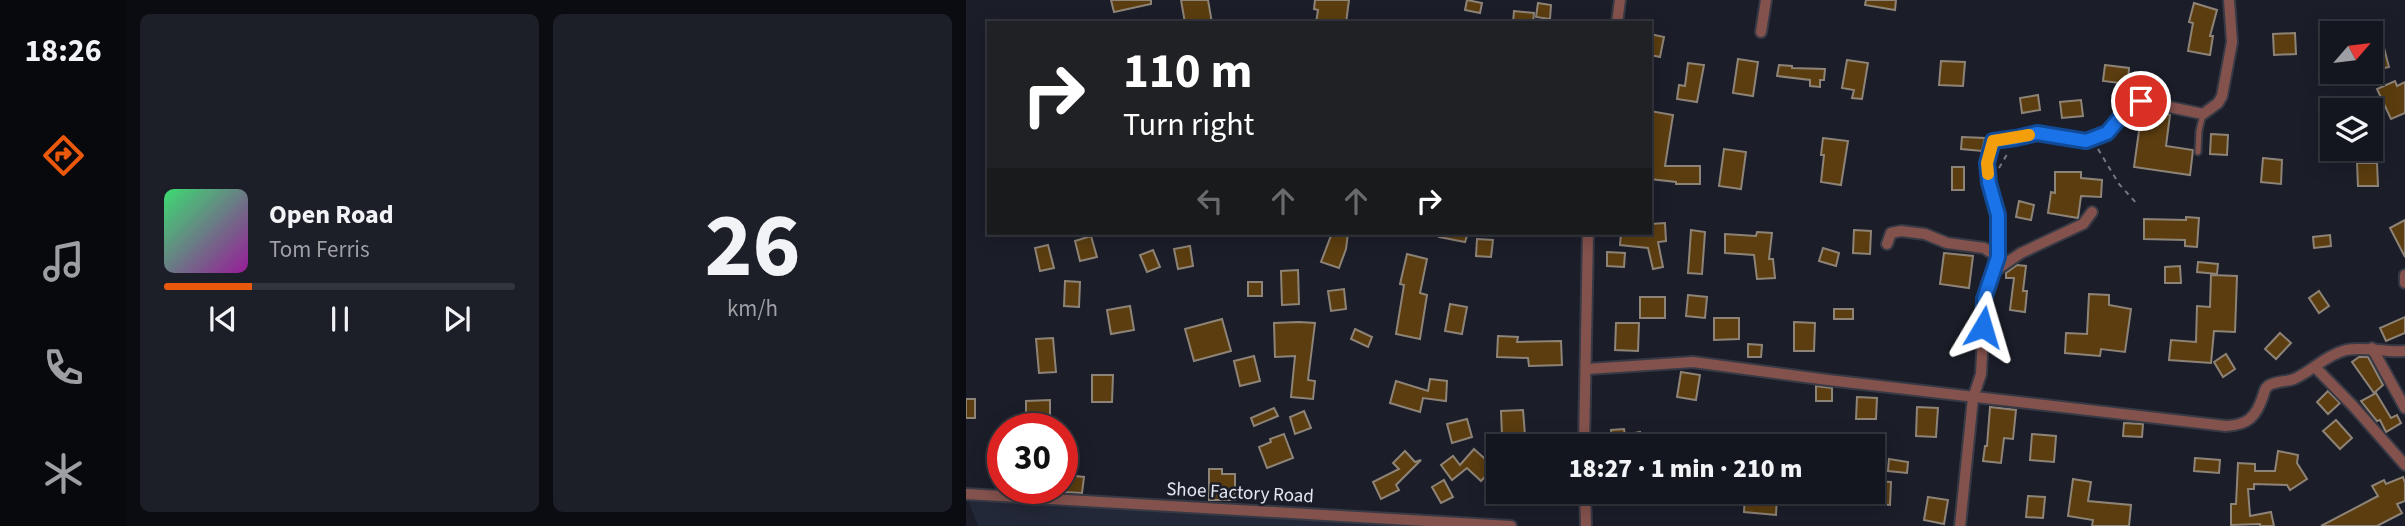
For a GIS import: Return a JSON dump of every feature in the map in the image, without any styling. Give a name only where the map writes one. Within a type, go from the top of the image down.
[{"type":"street","points":[[1617,21],[1619,0]]},
{"type":"street","points":[[1761,32],[1766,0]]},
{"type":"street","points":[[1961,526],[1973,398],[1980,374],[1984,299],[1998,257],[1998,215],[1989,183],[1987,163],[1993,141],[2037,133],[2079,141],[2092,139],[2107,133],[2129,107],[2141,101],[2203,114],[2218,103],[2222,96],[2232,42],[2229,0]]},
{"type":"street","points":[[1995,271],[2021,253],[2083,224],[2092,212]]},
{"type":"street","points":[[1888,244],[1891,233],[1901,231],[1925,234],[1947,243],[1984,248],[1998,257]]},
{"type":"street","points":[[1584,434],[1588,235]]},
{"type":"street","points":[[2405,275],[2405,283]]},
{"type":"street","points":[[1587,369],[1693,362],[1973,398],[2237,426],[2248,422],[2257,413],[2265,388],[2270,384],[2293,379],[2331,356],[2345,350],[2372,348],[2405,351]]},
{"type":"street","points":[[2372,348],[2405,408]]},
{"type":"street","points":[[2315,367],[2405,465]]},
{"type":"street","name":"Shoe Factory Road","points":[[966,494],[1511,526]]},
{"type":"street","points":[[1585,504],[1586,526]]},
{"type":"lane","points":[[2198,152],[2203,114]]},
{"type":"path","points":[[1989,183],[2016,138]]},
{"type":"path","points":[[2092,139],[2119,184],[2138,205]]},
{"type":"shaded area","points":[[967,497],[987,498],[987,504],[1078,504],[1447,526],[978,526]]},
{"type":"building","points":[[1111,0],[1151,0],[1151,4],[1114,12]]},
{"type":"building","points":[[1181,0],[1208,0],[1212,21],[1185,21]]},
{"type":"building","points":[[1315,0],[1349,0],[1346,21],[1316,21],[1318,10],[1314,9]]},
{"type":"building","points":[[1467,0],[1482,3],[1480,13],[1465,10]]},
{"type":"building","points":[[1866,0],[1896,0],[1895,10],[1865,5]]},
{"type":"building","points":[[1538,3],[1551,5],[1550,19],[1536,17]]},
{"type":"building","points":[[2194,3],[2217,10],[2210,36],[2213,36],[2210,55],[2188,51],[2193,23],[2189,22]]},
{"type":"building","points":[[1514,11],[1534,13],[1533,21],[1513,21]]},
{"type":"building","points":[[2295,33],[2296,54],[2274,55],[2273,34]]},
{"type":"building","points":[[1652,34],[1664,37],[1660,57],[1652,55]]},
{"type":"building","points":[[2384,48],[2389,67],[2384,68]]},
{"type":"building","points":[[1738,59],[1758,62],[1753,96],[1733,93]]},
{"type":"building","points":[[1847,60],[1868,63],[1862,99],[1852,98],[1854,90],[1842,88]]},
{"type":"building","points":[[1941,61],[1965,62],[1963,86],[1939,85]]},
{"type":"building","points":[[1688,63],[1704,65],[1697,102],[1677,99],[1679,85],[1685,86]]},
{"type":"building","points":[[1779,65],[1825,69],[1824,80],[1820,80],[1820,87],[1810,86],[1810,80],[1777,76]]},
{"type":"building","points":[[2105,65],[2129,68],[2128,84],[2103,81]]},
{"type":"building","points":[[2395,81],[2397,86],[2405,82],[2405,113],[2391,119],[2377,89]]},
{"type":"building","points":[[2038,95],[2040,110],[2022,113],[2020,98]]},
{"type":"building","points":[[2081,100],[2083,116],[2062,118],[2060,102]]},
{"type":"building","points":[[2142,109],[2170,115],[2166,146],[2193,150],[2190,175],[2134,167]]},
{"type":"building","points":[[1652,111],[1673,115],[1665,166],[1700,166],[1700,184],[1652,179]]},
{"type":"building","points":[[2211,134],[2228,135],[2227,155],[2210,154]]},
{"type":"building","points":[[1962,137],[1985,138],[1982,151],[1961,149]]},
{"type":"building","points":[[1823,138],[1848,141],[1841,185],[1821,182]]},
{"type":"building","points":[[1724,149],[1746,152],[1741,189],[1719,186]]},
{"type":"building","points":[[2263,158],[2282,160],[2281,184],[2261,182]]},
{"type":"building","points":[[2357,163],[2377,163],[2378,186],[2358,186]]},
{"type":"building","points":[[1952,167],[1964,167],[1964,190],[1952,190]]},
{"type":"building","points":[[2055,172],[2081,172],[2081,178],[2102,180],[2101,197],[2081,196],[2078,218],[2048,213],[2051,192],[2055,193]]},
{"type":"building","points":[[2019,201],[2034,205],[2031,220],[2016,217]]},
{"type":"building","points":[[2186,217],[2199,218],[2197,247],[2185,246],[2185,240],[2144,239],[2144,219],[2186,220]]},
{"type":"building","points":[[2405,220],[2405,257],[2390,228]]},
{"type":"building","points":[[1665,223],[1666,241],[1658,242],[1663,267],[1653,269],[1648,248],[1620,245],[1621,235],[1652,235],[1652,224]]},
{"type":"building","points":[[1691,230],[1705,232],[1702,274],[1688,273]]},
{"type":"building","points":[[1854,230],[1871,231],[1870,254],[1853,253]]},
{"type":"building","points":[[1757,232],[1772,233],[1769,259],[1773,259],[1775,278],[1757,279],[1754,255],[1725,253],[1725,234],[1756,236]]},
{"type":"building","points":[[1331,235],[1348,235],[1339,268],[1321,262]]},
{"type":"building","points":[[1440,235],[1467,235],[1465,242]]},
{"type":"building","points":[[2330,235],[2331,246],[2314,248],[2313,237]]},
{"type":"building","points":[[1091,236],[1097,257],[1080,261],[1075,241]]},
{"type":"building","points":[[1477,239],[1493,240],[1491,257],[1476,256]]},
{"type":"building","points":[[1048,245],[1054,268],[1040,271],[1035,248]]},
{"type":"building","points":[[1190,246],[1193,266],[1178,269],[1174,249]]},
{"type":"building","points":[[1823,248],[1839,253],[1836,266],[1819,261]]},
{"type":"building","points":[[1153,250],[1160,267],[1147,272],[1140,255]]},
{"type":"building","points":[[1607,252],[1625,253],[1624,267],[1607,266]]},
{"type":"building","points":[[1944,253],[1973,256],[1969,288],[1940,284]]},
{"type":"building","points":[[1407,254],[1427,259],[1420,293],[1427,295],[1420,339],[1396,334],[1404,285],[1400,284]]},
{"type":"building","points":[[2198,262],[2218,264],[2217,274],[2197,272]]},
{"type":"building","points":[[2017,265],[2026,266],[2023,291],[2027,291],[2025,312],[2010,310],[2014,278],[2006,278],[2006,273]]},
{"type":"building","points":[[2180,266],[2181,283],[2165,283],[2165,267]]},
{"type":"building","points":[[1298,270],[1299,304],[1282,305],[1281,271]]},
{"type":"building","points":[[2211,275],[2237,276],[2235,332],[2214,331],[2211,363],[2169,360],[2171,340],[2196,342],[2197,306],[2210,307]]},
{"type":"building","points":[[1065,281],[1080,282],[1079,307],[1064,306]]},
{"type":"building","points":[[1248,282],[1262,282],[1262,296],[1248,296]]},
{"type":"building","points":[[1344,289],[1346,309],[1331,311],[1328,291]]},
{"type":"building","points":[[2319,291],[2329,306],[2319,313],[2309,298]]},
{"type":"building","points":[[2089,294],[2109,295],[2109,305],[2131,309],[2125,352],[2101,349],[2100,356],[2065,353],[2066,333],[2087,334]]},
{"type":"building","points":[[1688,295],[1707,297],[1705,318],[1686,316]]},
{"type":"building","points":[[1640,297],[1665,297],[1665,318],[1640,318]]},
{"type":"building","points":[[1450,304],[1467,307],[1462,334],[1445,331]]},
{"type":"building","points":[[1130,306],[1134,330],[1111,334],[1107,310]]},
{"type":"building","points":[[1834,309],[1853,309],[1853,319],[1834,319]]},
{"type":"building","points":[[2405,317],[2405,333],[2386,341],[2380,328]]},
{"type":"building","points":[[1714,318],[1739,318],[1739,339],[1714,340]]},
{"type":"building","points":[[1222,319],[1231,351],[1194,361],[1185,329]]},
{"type":"building","points":[[1794,322],[1815,323],[1814,351],[1794,351]]},
{"type":"building","points":[[1274,323],[1315,323],[1308,380],[1315,381],[1313,399],[1291,397],[1295,356],[1275,357]]},
{"type":"building","points":[[1616,323],[1639,323],[1638,351],[1615,350]]},
{"type":"building","points":[[1355,329],[1372,337],[1368,347],[1351,339]]},
{"type":"building","points":[[2280,333],[2291,343],[2276,359],[2265,349]]},
{"type":"building","points":[[1498,336],[1518,337],[1517,342],[1561,341],[1562,365],[1529,366],[1528,358],[1497,357]]},
{"type":"building","points":[[1053,338],[1056,372],[1039,373],[1036,339]]},
{"type":"building","points":[[1748,344],[1762,345],[1761,357],[1748,357]]},
{"type":"building","points":[[2226,354],[2235,369],[2223,377],[2214,362]]},
{"type":"building","points":[[1254,356],[1260,381],[1240,386],[1234,361]]},
{"type":"building","points":[[2359,357],[2368,357],[2383,385],[2374,393],[2352,362]]},
{"type":"building","points":[[1681,372],[1700,375],[1696,400],[1677,397]]},
{"type":"building","points":[[1092,375],[1113,375],[1112,402],[1092,402]]},
{"type":"building","points":[[1430,379],[1447,381],[1446,401],[1423,398],[1420,412],[1390,403],[1396,381],[1428,391]]},
{"type":"building","points":[[1816,386],[1832,388],[1832,401],[1816,401]]},
{"type":"building","points":[[2328,391],[2340,403],[2328,414],[2317,402]]},
{"type":"building","points":[[2376,393],[2391,418],[2397,415],[2401,423],[2386,432],[2380,420],[2377,421],[2361,401]]},
{"type":"building","points":[[1857,397],[1877,398],[1876,419],[1856,419]]},
{"type":"building","points":[[966,399],[975,399],[975,418],[966,418]]},
{"type":"building","points":[[1050,400],[1050,413],[1026,413],[1026,401]]},
{"type":"building","points":[[1917,407],[1938,408],[1936,437],[1916,436]]},
{"type":"building","points":[[1990,407],[2016,410],[2013,439],[2004,438],[2001,463],[1983,461]]},
{"type":"building","points":[[1274,408],[1278,416],[1254,426],[1251,418]]},
{"type":"building","points":[[1523,410],[1525,434],[1502,434],[1501,411]]},
{"type":"building","points":[[1304,411],[1311,428],[1295,434],[1290,417]]},
{"type":"building","points":[[1467,419],[1472,437],[1452,443],[1447,424]]},
{"type":"building","points":[[2336,420],[2352,438],[2340,449],[2323,431]]},
{"type":"building","points":[[2124,423],[2143,424],[2142,437],[2123,436]]},
{"type":"building","points":[[1624,429],[1625,434],[1612,434],[1611,430]]},
{"type":"building","points":[[1284,434],[1293,458],[1267,468],[1259,447]]},
{"type":"building","points":[[2032,434],[2056,436],[2054,462],[2030,460]]},
{"type":"building","points":[[1474,449],[1486,460],[1486,476],[1481,481],[1467,468],[1452,480],[1441,465],[1453,456],[1460,465]]},
{"type":"building","points":[[1405,451],[1415,462],[1421,460],[1396,485],[1399,490],[1381,499],[1373,482],[1399,469],[1393,463]]},
{"type":"building","points":[[2278,451],[2298,455],[2297,463],[2307,479],[2290,490],[2287,485],[2254,484],[2254,489],[2248,489],[2250,516],[2271,512],[2274,526],[2231,525],[2231,504],[2236,504],[2238,463],[2255,464],[2255,471],[2275,471]]},
{"type":"building","points":[[2195,458],[2220,460],[2219,473],[2194,471]]},
{"type":"building","points":[[1889,459],[1908,462],[1907,473],[1888,471]]},
{"type":"building","points":[[1209,469],[1222,469],[1222,474],[1235,474],[1235,500],[1209,500]]},
{"type":"building","points":[[1078,476],[1084,477],[1082,493],[1078,493]]},
{"type":"building","points":[[2403,477],[2405,501],[2397,504],[2402,513],[2377,526],[2321,526],[2378,496],[2372,486],[2384,480],[2386,484]]},
{"type":"building","points":[[2073,479],[2091,482],[2088,501],[2131,505],[2129,526],[2092,526],[2093,520],[2068,516]]},
{"type":"building","points":[[1444,480],[1453,497],[1441,503],[1432,487]]},
{"type":"building","points":[[1885,482],[1891,482],[1890,505],[1878,504],[1885,504]]},
{"type":"building","points":[[2028,496],[2045,497],[2043,518],[2026,517]]},
{"type":"building","points":[[1928,497],[1948,500],[1944,524],[1924,520]]},
{"type":"building","points":[[1744,504],[1777,504],[1776,515],[1744,512]]},
{"type":"slow traffic","points":[[1988,174],[1987,163],[1993,141],[2029,135]]},
{"type":"route","points":[[1983,327],[1984,299],[1998,257],[1998,215],[1989,183],[1987,163],[1993,141],[2037,133],[2086,141],[2107,133],[2129,107],[2141,101]]}]
